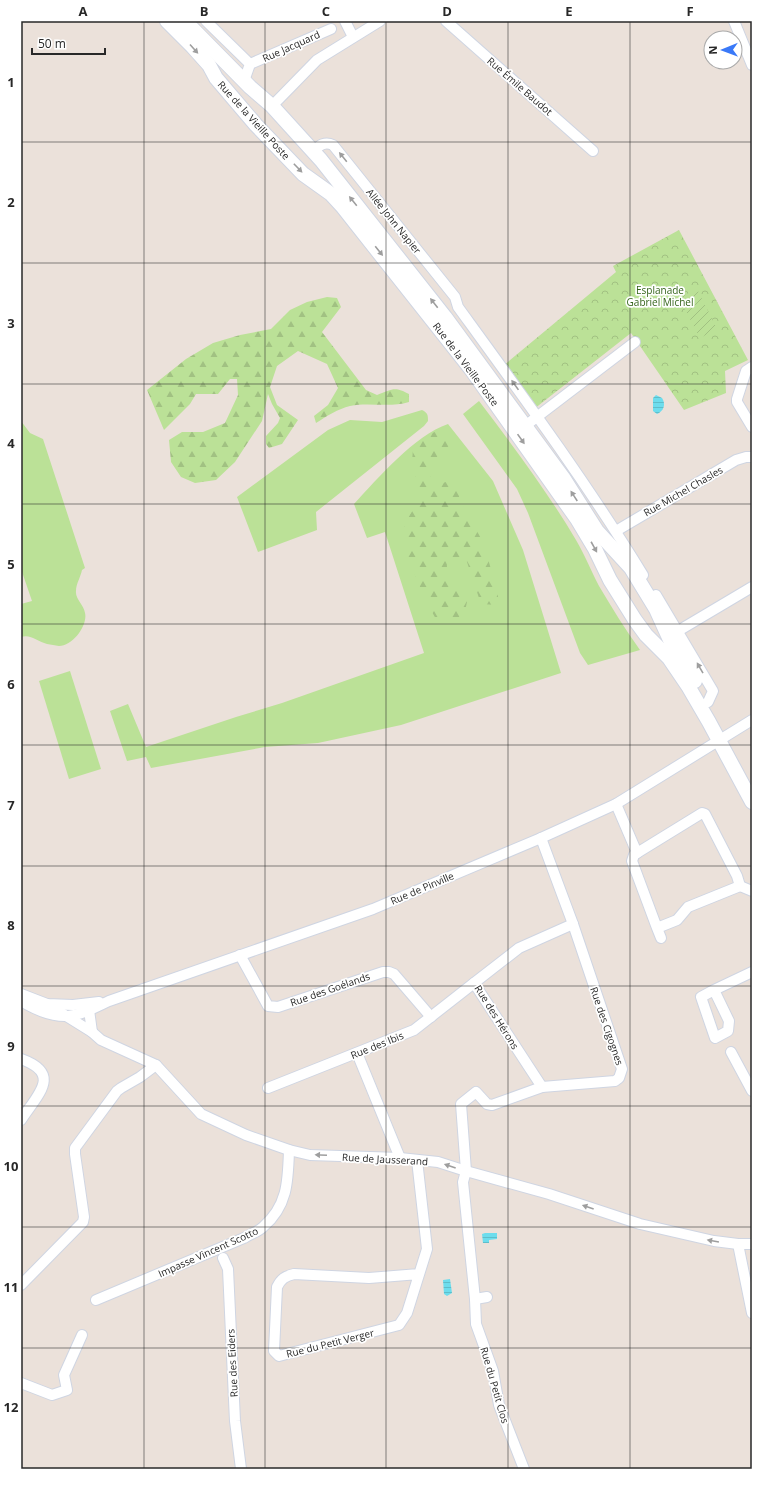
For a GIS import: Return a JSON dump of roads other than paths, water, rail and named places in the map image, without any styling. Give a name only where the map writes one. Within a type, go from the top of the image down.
[{"type":"main road","name":"Rue de la Vieille Poste","points":[[167,21],[200,55],[216,78],[256,125],[303,174],[339,202],[467,363],[577,519],[595,549],[610,580],[635,620],[646,635],[669,658],[688,686],[720,741],[752,802]]},
{"type":"main road","name":"Rue de la Vieille Poste","points":[[185,21],[244,81],[272,106],[313,151],[445,317],[564,479],[597,531],[631,568],[656,609],[677,636],[717,718],[720,741]]},
{"type":"street","name":"Rue Jacquard","points":[[206,21],[250,64]]},
{"type":"street","points":[[344,21],[353,37]]},
{"type":"street","points":[[272,106],[317,60],[380,21]]},
{"type":"street","name":"Rue Émile Baudot","points":[[446,21],[592,151]]},
{"type":"street","points":[[734,21],[752,65]]},
{"type":"street","name":"Rue Jacquard","points":[[244,81],[250,64],[331,29]]},
{"type":"street","name":"Allée John Napier","points":[[313,151],[323,144],[333,145],[455,297]]},
{"type":"street","points":[[445,317],[449,313],[455,297]]},
{"type":"street","name":"Rue de la Vieille Poste","points":[[455,297],[458,307],[616,531],[677,636]]},
{"type":"street","points":[[525,426],[634,342]]},
{"type":"street","name":"Rue de la Vieille Poste","points":[[485,372],[498,362]]},
{"type":"street","points":[[752,367],[746,371],[737,399],[737,402],[752,427]]},
{"type":"street","name":"Rue Michel Chasles","points":[[616,531],[736,460],[752,457]]},
{"type":"street","points":[[597,531],[616,531],[610,545]]},
{"type":"street","points":[[677,636],[752,587]]},
{"type":"street","name":"Rue de Pinville","points":[[21,1001],[46,1012],[68,1016],[374,909],[541,838],[616,804],[752,720]]},
{"type":"street","points":[[616,804],[637,853]]},
{"type":"street","points":[[661,938],[632,861],[634,855],[637,853],[702,814],[705,814],[738,876],[740,886]]},
{"type":"street","name":"Rue des Cigognes","points":[[466,1172],[461,1104],[476,1092],[487,1104],[492,1105],[542,1087],[615,1081],[619,1078],[622,1069],[573,924],[541,838]]},
{"type":"street","points":[[657,928],[677,920],[688,907],[740,886],[752,891]]},
{"type":"street","name":"Rue des Hérons","points":[[542,1087],[474,983],[519,948],[573,924]]},
{"type":"street","name":"Rue des Goélands","points":[[240,955],[268,1006],[278,1007],[383,972],[389,972],[394,974],[431,1017]]},
{"type":"street","points":[[714,990],[752,972]]},
{"type":"street","name":"Rue des Ibis","points":[[268,1088],[414,1030],[474,983]]},
{"type":"street","name":"Rue de Pinville","points":[[21,994],[47,1004],[73,1005],[109,1001]]},
{"type":"street","name":"Rue de Jausserand","points":[[47,1004],[68,1016],[101,1040],[156,1065],[201,1114],[246,1135],[289,1150],[310,1155],[400,1158],[438,1162],[466,1172],[549,1194],[640,1224],[690,1236],[738,1244],[752,1244]]},
{"type":"street","points":[[88,1010],[92,1032]]},
{"type":"street","points":[[731,1052],[752,1091]]},
{"type":"street","points":[[357,1053],[400,1158]]},
{"type":"street","points":[[21,1059],[40,1068],[43,1073],[44,1081],[41,1090],[21,1120]]},
{"type":"street","points":[[21,1285],[83,1222],[84,1217],[75,1148],[117,1091],[156,1065]]},
{"type":"street","name":"Impasse Vincent Scotto","points":[[96,1300],[244,1238],[262,1228],[278,1211],[286,1193],[289,1150]]},
{"type":"street","name":"Rue du Petit Verger","points":[[417,1160],[427,1249],[407,1313],[399,1325],[278,1356],[274,1351],[277,1287],[280,1281],[287,1276],[294,1274],[368,1278],[419,1274]]},
{"type":"street","name":"Rue du Petit Clos","points":[[466,1172],[463,1182],[475,1299],[476,1324],[493,1371],[499,1405],[524,1469]]},
{"type":"street","points":[[738,1244],[752,1313]]},
{"type":"street","name":"Rue des Eiders","points":[[223,1258],[228,1269],[235,1422],[240,1469]]},
{"type":"street","points":[[475,1299],[487,1297]]},
{"type":"street","points":[[21,1383],[52,1395],[67,1390],[64,1375],[82,1335]]},
{"type":"water","points":[[656,395],[662,398],[664,405],[663,409],[657,414],[653,411],[653,398]]},
{"type":"water","points":[[497,1233],[497,1239],[489,1240],[489,1243],[483,1243],[482,1234]]},
{"type":"water","points":[[450,1279],[452,1293],[447,1296],[444,1294],[443,1280]]},
{"type":"park label","name":"Esplanade Gabriel Michel","points":[[660,296]]}]
